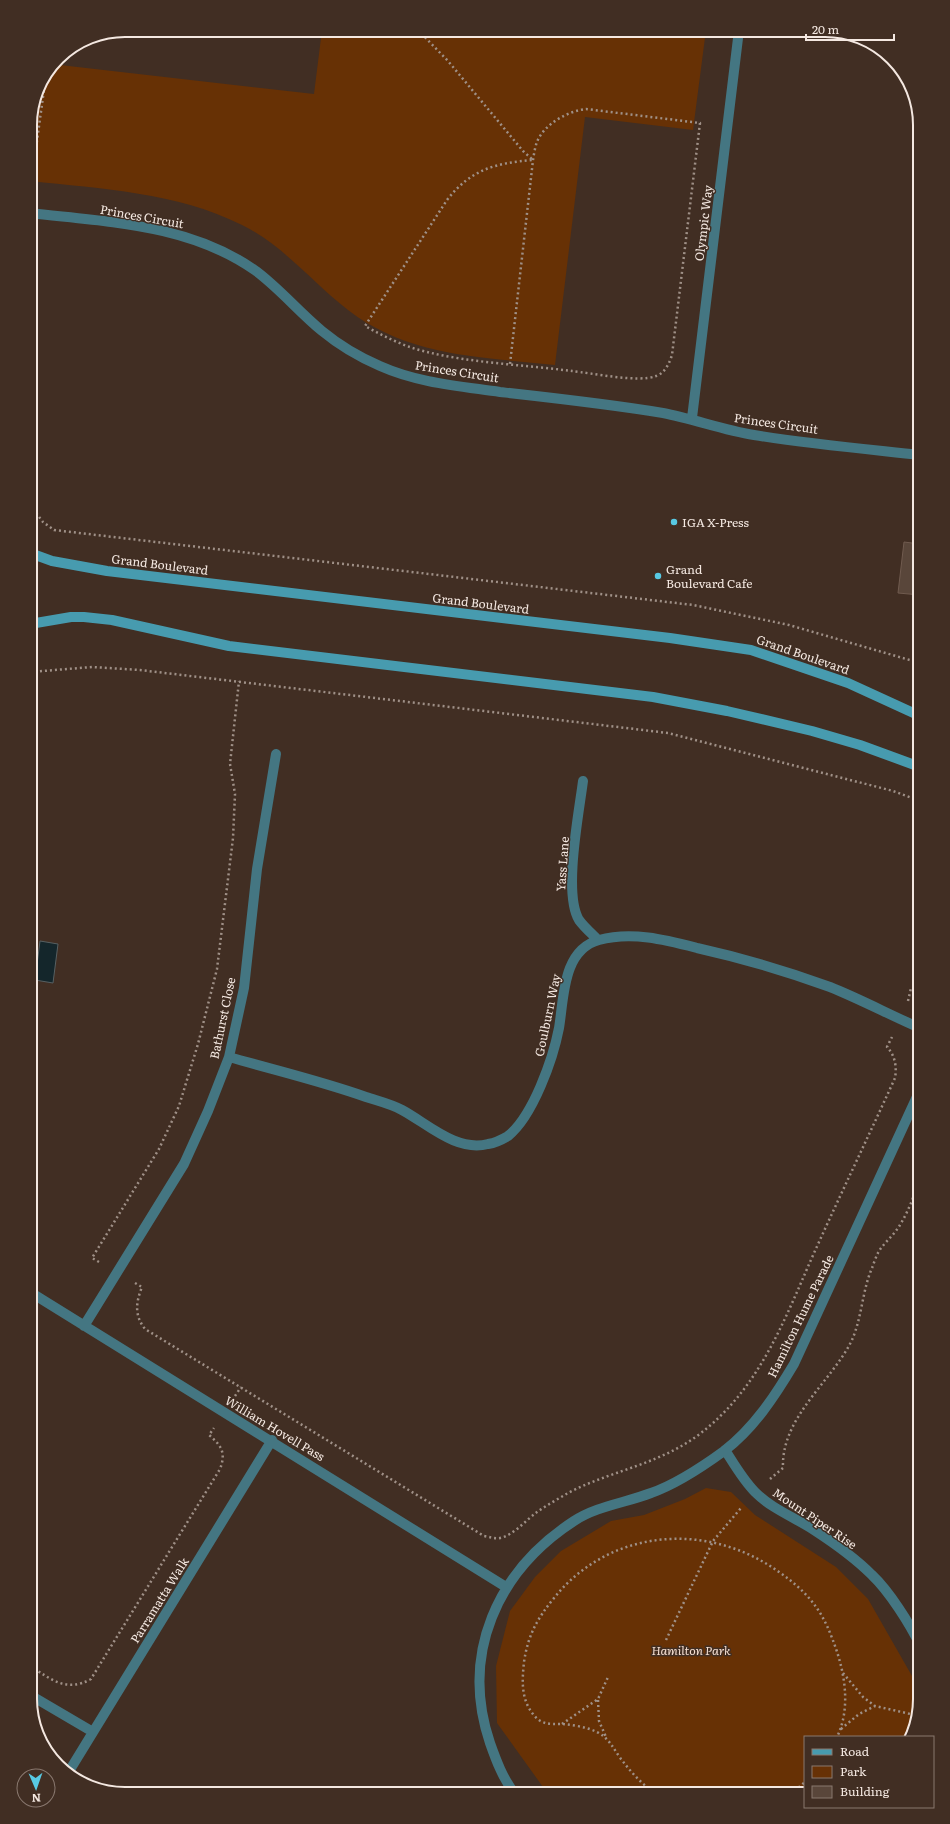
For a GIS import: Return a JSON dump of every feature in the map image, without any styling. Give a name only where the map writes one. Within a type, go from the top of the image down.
[{"type":"street","name":"Olympic Way","points":[[692,418],[738,37]]},
{"type":"street","name":"Princes Circuit","points":[[37,215],[147,228],[168,232],[212,246],[235,257],[257,272],[276,287],[322,331],[345,348],[360,357],[401,375],[450,385],[631,407],[692,418],[725,429],[755,435],[913,454]]},
{"type":"street","name":"Grand Boulevard","points":[[37,556],[52,561],[106,571],[670,638],[752,650],[848,683],[913,713]]},
{"type":"street","points":[[37,623],[71,617],[112,620],[229,646],[653,697],[728,711],[812,732],[860,746],[913,765]]},
{"type":"street","name":"Bathurst Close","points":[[84,1326],[184,1164],[208,1111],[229,1057],[244,988],[257,870],[276,754]]},
{"type":"street","name":"Yass Lane","points":[[583,781],[571,876],[573,901],[579,920],[598,940]]},
{"type":"street","name":"Goulburn Way","points":[[229,1057],[347,1090],[400,1109],[453,1141],[471,1146],[488,1144],[507,1137],[524,1119],[548,1068],[559,1029],[564,986],[571,966],[582,950],[598,940],[635,936],[659,939],[749,960],[831,988],[913,1025]]},
{"type":"street","name":"Hamilton Hume Parade","points":[[509,1787],[496,1762],[484,1726],[479,1671],[487,1631],[506,1587],[525,1562],[549,1539],[576,1520],[599,1509],[646,1495],[663,1488],[701,1467],[725,1450],[754,1421],[775,1395],[794,1364],[913,1105]]},
{"type":"street","name":"William Hovell Pass","points":[[37,1296],[272,1440],[506,1587]]},
{"type":"street","name":"Parramatta Walk","points":[[71,1768],[272,1440]]},
{"type":"street","name":"Mount Piper Rise","points":[[725,1450],[743,1478],[756,1492],[782,1512],[813,1529],[872,1575],[896,1605],[913,1633]]},
{"type":"street","points":[[37,1699],[93,1732]]},
{"type":"path","points":[[425,37],[444,57],[523,151],[533,160]]},
{"type":"path","points":[[37,141],[44,92]]},
{"type":"path","points":[[510,364],[533,160],[537,141],[540,135],[556,121],[577,110],[595,110],[700,122],[672,355],[669,365],[656,377],[641,378],[510,364],[427,352],[388,339],[365,326],[448,200],[463,182],[498,164],[533,160]]},
{"type":"path","points":[[37,514],[43,522],[54,530],[693,605],[789,625],[913,661]]},
{"type":"path","points":[[37,671],[92,667],[140,670],[668,733],[893,791],[913,798]]},
{"type":"path","points":[[239,681],[230,764],[235,794],[233,838],[217,969],[198,1044],[179,1106],[159,1149],[92,1258],[142,1287],[138,1298],[137,1310],[141,1324],[145,1329],[484,1536],[495,1539],[502,1538],[513,1532],[537,1512],[579,1488],[640,1466],[665,1455],[696,1437],[725,1413],[746,1388],[764,1360],[895,1078],[896,1069],[894,1058],[887,1047],[908,1004],[911,988],[913,988]]},
{"type":"path","points":[[666,1640],[713,1541],[756,1492],[783,1468],[787,1440],[795,1422],[841,1360],[852,1340],[871,1271],[879,1252],[900,1226],[913,1200]]},
{"type":"path","points":[[37,1670],[54,1681],[68,1686],[82,1684],[91,1679],[220,1469],[224,1458],[222,1449],[216,1440],[209,1435],[242,1387]]},
{"type":"path","points":[[598,1699],[562,1724],[553,1726],[546,1724],[534,1716],[525,1701],[522,1691],[522,1680],[526,1651],[536,1622],[560,1590],[590,1564],[611,1552],[632,1545],[655,1540],[713,1541],[750,1553],[795,1583],[814,1602],[827,1625],[843,1672],[845,1706],[841,1729],[838,1736]]},
{"type":"path","points":[[843,1672],[863,1697],[875,1706],[911,1714]]},
{"type":"path","points":[[608,1678],[598,1699],[599,1721],[606,1737],[629,1769],[646,1787]]},
{"type":"path","points":[[841,1729],[859,1714],[875,1706]]},
{"type":"path","points":[[562,1724],[587,1728],[606,1737]]},
{"type":"green space","points":[[321,37],[705,37],[693,130],[585,117],[555,365],[500,360],[447,352],[421,346],[371,326],[348,310],[271,243],[242,225],[217,214],[191,205],[138,194],[37,182],[37,119],[39,108],[42,96],[49,81],[61,65],[314,94]]},
{"type":"green space","name":"Hamilton Park","points":[[706,1488],[731,1492],[755,1515],[836,1567],[868,1599],[913,1678],[912,1711],[905,1736],[804,1736],[804,1787],[543,1787],[497,1723],[496,1666],[510,1611],[535,1577],[561,1551],[611,1521],[644,1515],[685,1499]]},
{"type":"water","points":[[40,941],[58,944],[53,983],[37,980],[37,964]]},
{"type":"building","points":[[904,542],[913,543],[913,594],[898,593]]},
{"type":"place","name":"IGA X-Press","points":[[674,522]]},
{"type":"place","name":"Grand Boulevard Cafe","points":[[658,576]]}]
